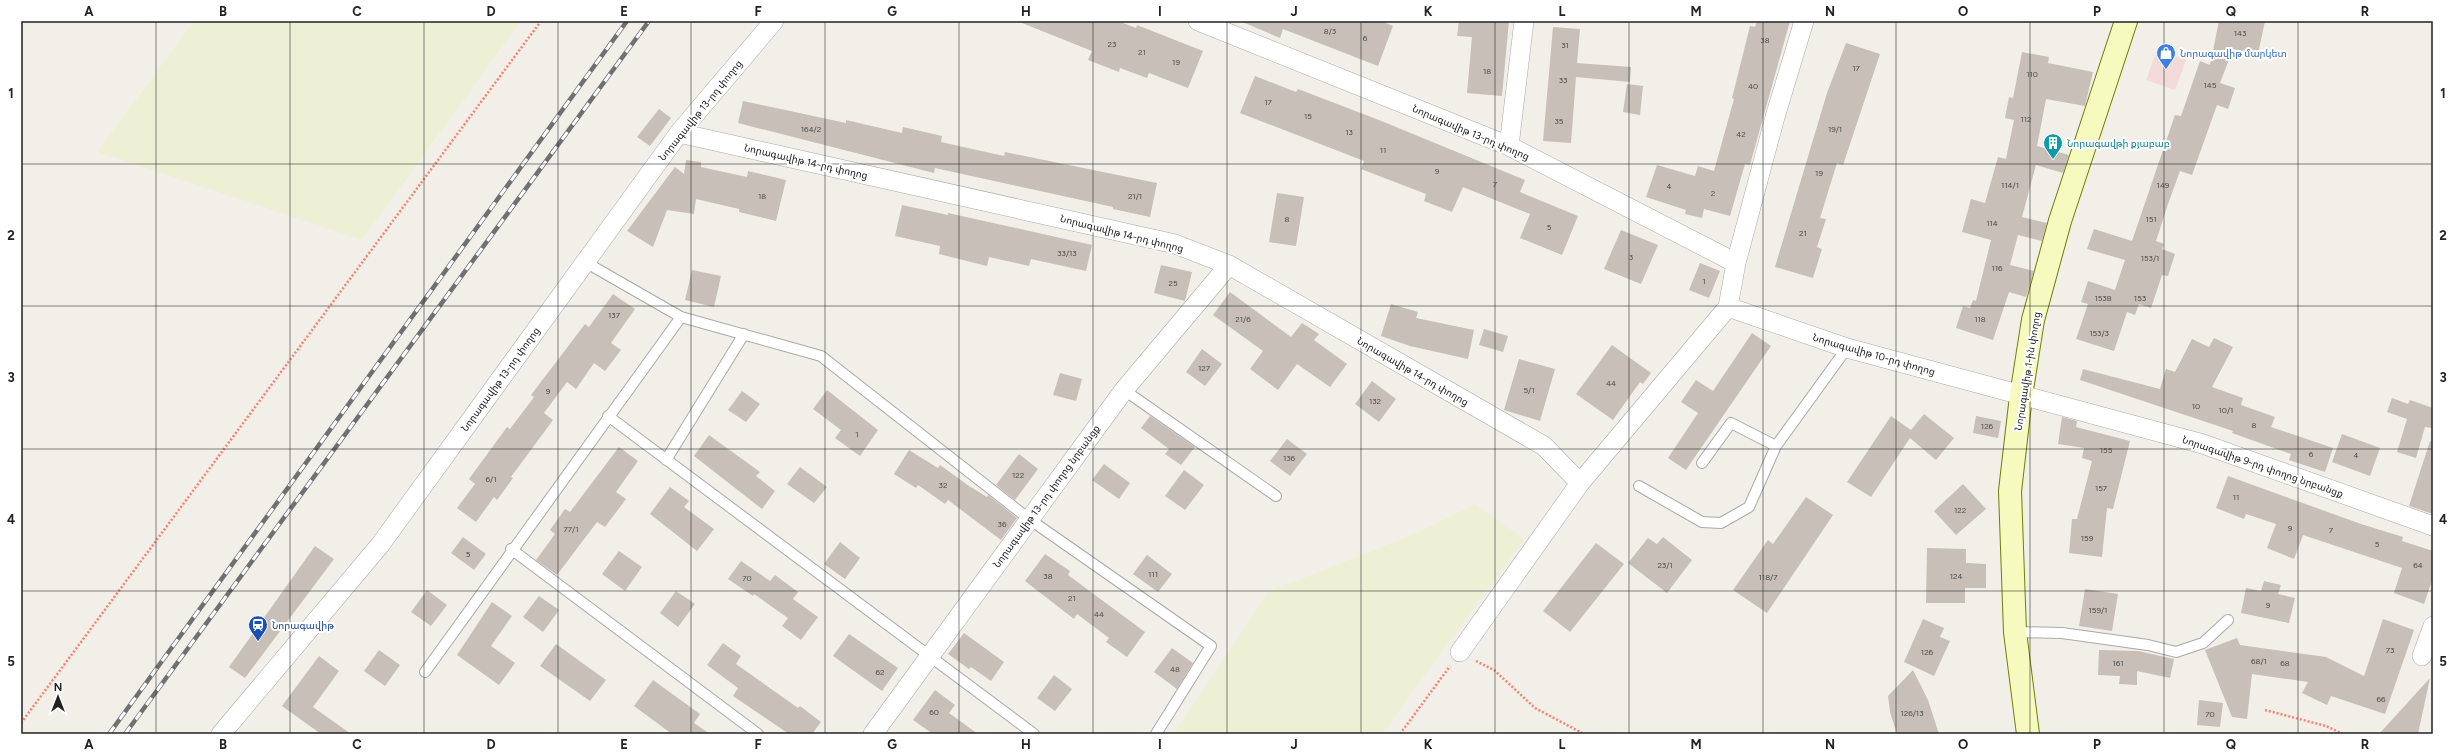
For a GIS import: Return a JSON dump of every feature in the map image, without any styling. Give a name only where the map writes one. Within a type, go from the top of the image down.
[{"type":"main road","name":"Նորագավիթ 1-ին փողոց","points":[[2028,734],[2015,632],[2010,491],[2021,396],[2033,320],[2060,222],[2126,21]]},
{"type":"street","name":"Նորագավիթ 13-րդ փողոց","points":[[221,734],[380,545],[679,133],[774,21]]},
{"type":"street","name":"Նորագավիթ 13-րդ փողոց","points":[[1198,21],[1509,146],[1736,263]]},
{"type":"street","points":[[1509,146],[1524,21]]},
{"type":"street","points":[[1460,652],[1580,483],[1728,307],[1736,263],[1775,117],[1804,21]]},
{"type":"street","name":"Նորագավիթ 14-րդ փողոց","points":[[679,133],[1175,244],[1229,265],[1544,446],[1580,483]]},
{"type":"street","name":"Նորագավիթ 13-րդ փողոց նրբանցք","points":[[873,734],[1124,390],[1229,265]]},
{"type":"street","name":"Նորագավիթ 10-րդ փողոց","points":[[1728,307],[1847,348],[2021,396]]},
{"type":"street","name":"Նորագավիթ 9-րդ փողոց նրբանցք","points":[[2021,396],[2203,444],[2433,526]]},
{"type":"street","points":[[2422,656],[2433,626]]},
{"type":"lane","points":[[585,262],[681,317],[821,356],[1029,519],[1211,646],[1156,734]]},
{"type":"lane","points":[[424,672],[511,549],[681,317]]},
{"type":"lane","points":[[666,460],[744,334]]},
{"type":"lane","points":[[1638,486],[1702,522],[1721,523],[1749,507],[1776,446],[1847,348]]},
{"type":"lane","points":[[1124,390],[1276,496]]},
{"type":"lane","points":[[608,416],[1034,734]]},
{"type":"lane","points":[[1702,463],[1731,423],[1776,446]]},
{"type":"lane","points":[[511,549],[758,734]]},
{"type":"lane","points":[[2015,632],[2062,633],[2148,645],[2176,652],[2203,643],[2228,620]]},
{"type":"path","points":[[21,723],[541,21]]},
{"type":"path","points":[[1400,734],[1460,652],[1494,670],[1535,708],[1584,734]]},
{"type":"path","points":[[2264,710],[2326,726],[2343,734]]},
{"type":"shaded area","name":"Նորագավիթ մարկետ","points":[[2157,50],[2186,60],[2175,90],[2146,80]]},
{"type":"green space","points":[[194,21],[521,21],[362,240],[97,152]]},
{"type":"green space","points":[[1475,504],[1524,539],[1382,734],[1174,734],[1268,592],[1412,535]]},
{"type":"building","points":[[1017,21],[1118,21],[1136,28],[1137,25],[1203,51],[1188,88],[1149,73],[1147,78],[1120,68],[1119,72],[1088,60],[1092,51]]},
{"type":"building","points":[[1240,21],[1381,21],[1393,26],[1378,66],[1283,29],[1280,38]]},
{"type":"building","points":[[1459,21],[1509,21],[1502,96],[1467,93],[1472,37],[1457,36]]},
{"type":"building","points":[[1757,21],[1790,21],[1750,165],[1745,164],[1730,216],[1704,209],[1702,218],[1685,214],[1686,210],[1646,197],[1657,165],[1695,176],[1698,166],[1714,171],[1734,99],[1732,98],[1750,26],[1755,27]]},
{"type":"building","points":[[2219,21],[2265,21],[2258,54],[2233,49],[2220,83],[2235,88],[2228,109],[2217,105],[2192,175],[2180,171],[2156,241],[2164,244],[2162,249],[2175,254],[2168,276],[2162,275],[2151,308],[2139,304],[2135,315],[2127,312],[2114,351],[2076,339],[2088,304],[2081,302],[2088,281],[2115,290],[2125,260],[2087,249],[2094,229],[2132,241],[2175,115],[2181,116],[2200,61],[2210,65]]},
{"type":"building","points":[[1553,27],[1580,29],[1577,63],[1631,67],[1630,82],[1576,77],[1571,143],[1543,141]]},
{"type":"building","points":[[1846,43],[1880,54],[1843,165],[1837,163],[1820,218],[1826,219],[1817,247],[1822,249],[1813,278],[1775,267],[1827,93]]},
{"type":"building","points":[[2022,52],[2049,57],[2048,63],[2093,72],[2085,106],[2046,99],[2037,146],[2069,155],[2063,173],[2036,165],[2022,217],[2047,223],[2042,241],[2018,235],[2010,265],[2034,271],[2026,297],[2009,292],[1993,340],[1956,328],[1963,306],[1970,308],[1973,300],[1976,301],[1991,240],[1962,232],[1971,199],[1985,203],[1998,157],[2006,159],[2014,120],[2005,118],[2009,97],[2013,98]]},
{"type":"building","points":[[1255,76],[1296,92],[1298,89],[1379,120],[1525,180],[1520,192],[1578,216],[1562,255],[1520,238],[1530,214],[1463,187],[1452,212],[1424,201],[1426,194],[1361,169],[1364,161],[1240,113]]},
{"type":"building","points":[[1627,84],[1643,86],[1640,115],[1623,112]]},
{"type":"building","points":[[743,101],[846,123],[846,120],[902,133],[903,127],[942,136],[941,142],[1004,156],[1005,152],[1157,183],[1150,217],[1113,209],[1113,207],[935,168],[934,173],[738,123]]},
{"type":"building","points":[[659,109],[671,118],[650,146],[637,137]]},
{"type":"building","points":[[686,160],[701,162],[701,167],[747,177],[748,171],[786,180],[776,221],[739,212],[739,209],[696,199],[694,214],[667,210],[653,247],[627,231],[675,167],[684,174]]},
{"type":"building","points":[[1277,193],[1304,197],[1296,246],[1269,242]]},
{"type":"building","points":[[902,205],[948,215],[948,213],[1092,245],[1086,271],[1031,259],[1029,266],[989,257],[987,266],[939,254],[940,246],[895,236]]},
{"type":"building","points":[[1621,230],[1658,245],[1641,284],[1604,269]]},
{"type":"building","points":[[1700,263],[1720,271],[1709,298],[1689,290]]},
{"type":"building","points":[[1161,265],[1192,272],[1185,301],[1154,293]]},
{"type":"building","points":[[692,270],[721,276],[714,307],[685,300]]},
{"type":"building","points":[[1230,292],[1291,337],[1302,323],[1319,334],[1314,340],[1347,364],[1330,387],[1297,364],[1278,390],[1250,369],[1263,351],[1213,315]]},
{"type":"building","points":[[613,294],[635,309],[611,343],[621,350],[605,371],[594,363],[576,389],[567,382],[544,413],[553,420],[511,477],[513,478],[497,500],[494,497],[476,522],[457,508],[475,484],[469,479],[507,427],[510,429],[534,397],[531,395],[585,324],[589,327]]},
{"type":"building","points":[[1391,304],[1418,312],[1416,318],[1474,330],[1468,359],[1410,346],[1381,336]]},
{"type":"building","points":[[1484,329],[1508,336],[1503,352],[1479,345]]},
{"type":"building","points":[[1752,333],[1771,346],[1686,470],[1668,458],[1698,413],[1681,402],[1696,380],[1713,391]]},
{"type":"building","points":[[2214,338],[2233,347],[2212,387],[2243,398],[2241,405],[2275,417],[2271,427],[2333,448],[2325,472],[2289,460],[2291,454],[2232,433],[2233,431],[2080,380],[2083,369],[2160,389],[2166,369],[2175,372],[2192,339],[2209,347]]},
{"type":"building","points":[[1612,345],[1651,373],[1643,384],[1640,382],[1613,420],[1576,394]]},
{"type":"building","points":[[1202,349],[1222,364],[1205,386],[1186,372]]},
{"type":"building","points":[[1519,359],[1555,369],[1540,421],[1504,410]]},
{"type":"building","points":[[1060,373],[1082,379],[1076,401],[1053,395]]},
{"type":"building","points":[[1372,381],[1396,399],[1379,422],[1355,404]]},
{"type":"building","points":[[827,390],[878,430],[860,456],[835,438],[841,430],[813,409]]},
{"type":"building","points":[[742,391],[760,404],[746,422],[728,410]]},
{"type":"building","points":[[2392,398],[2408,404],[2410,400],[2433,408],[2433,428],[2425,427],[2416,458],[2397,452],[2407,419],[2387,412]]},
{"type":"building","points":[[1924,414],[1954,438],[1936,460],[1910,438],[1871,497],[1847,482],[1891,416],[1911,430]]},
{"type":"building","points":[[1150,416],[1195,447],[1181,465],[1165,454],[1169,449],[1141,428]]},
{"type":"building","points":[[1976,416],[2001,421],[1998,438],[1973,433]]},
{"type":"building","points":[[2062,417],[2077,421],[2076,427],[2130,441],[2113,509],[2107,508],[2102,557],[2069,553],[2072,519],[2077,519],[2092,461],[2082,458],[2084,448],[2058,444]]},
{"type":"building","points":[[2342,434],[2380,448],[2370,476],[2332,462]]},
{"type":"building","points":[[709,435],[760,472],[756,476],[775,491],[762,509],[694,456]]},
{"type":"building","points":[[1287,439],[1307,454],[1290,476],[1270,461]]},
{"type":"building","points":[[2430,441],[2433,442],[2433,514],[2409,506]]},
{"type":"building","points":[[619,447],[638,461],[616,492],[626,499],[605,527],[597,522],[557,575],[536,560],[555,534],[550,530],[565,509],[570,512]]},
{"type":"building","points":[[909,450],[938,468],[940,465],[969,486],[987,497],[988,495],[1017,518],[1001,540],[948,500],[945,504],[918,485],[916,488],[894,474]]},
{"type":"building","points":[[1019,454],[1038,469],[1015,500],[996,485]]},
{"type":"building","points":[[1104,464],[1130,483],[1119,499],[1092,480]]},
{"type":"building","points":[[800,467],[827,487],[814,503],[787,484]]},
{"type":"building","points":[[1184,470],[1204,485],[1185,510],[1165,496]]},
{"type":"building","points":[[2228,476],[2361,524],[2403,537],[2402,541],[2433,551],[2433,578],[2424,604],[2394,593],[2402,568],[2303,535],[2294,559],[2267,548],[2276,524],[2246,514],[2244,519],[2216,508]]},
{"type":"building","points":[[1963,484],[1986,509],[1956,535],[1934,511]]},
{"type":"building","points":[[670,487],[689,501],[684,507],[714,529],[697,551],[650,514]]},
{"type":"building","points":[[1806,497],[1833,515],[1767,613],[1733,590],[1768,540],[1773,544]]},
{"type":"building","points":[[463,537],[486,554],[474,570],[451,553]]},
{"type":"building","points":[[1663,537],[1692,560],[1667,593],[1628,563],[1648,538],[1657,544]]},
{"type":"building","points":[[840,542],[860,558],[845,579],[824,564]]},
{"type":"building","points":[[1596,543],[1624,564],[1570,632],[1543,611]]},
{"type":"building","points":[[315,546],[334,559],[245,678],[229,667]]},
{"type":"building","points":[[1927,548],[1966,549],[1966,563],[1986,564],[1986,588],[1965,588],[1965,603],[1926,603]]},
{"type":"building","points":[[619,551],[642,567],[625,591],[602,574]]},
{"type":"building","points":[[1045,554],[1070,571],[1068,575],[1145,632],[1127,657],[1106,642],[1109,638],[1077,614],[1074,619],[1025,581]]},
{"type":"building","points":[[1147,555],[1172,574],[1158,592],[1133,574]]},
{"type":"building","points":[[741,561],[770,581],[775,575],[798,592],[793,599],[818,617],[801,640],[782,626],[788,618],[754,594],[753,596],[728,579]]},
{"type":"building","points":[[2264,581],[2281,585],[2278,594],[2295,598],[2289,623],[2241,613],[2246,588],[2261,591]]},
{"type":"building","points":[[2085,589],[2118,594],[2112,631],[2079,626]]},
{"type":"building","points":[[427,590],[447,605],[431,626],[411,612]]},
{"type":"building","points":[[676,591],[695,604],[678,627],[660,613]]},
{"type":"building","points":[[539,596],[559,610],[543,632],[523,617]]},
{"type":"building","points":[[492,602],[512,616],[491,646],[515,663],[499,685],[457,655]]},
{"type":"building","points":[[1923,619],[1944,628],[1940,637],[1950,641],[1934,676],[1904,662]]},
{"type":"building","points":[[2383,619],[2414,630],[2385,714],[2331,696],[2327,705],[2302,693],[2308,682],[2252,674],[2247,719],[2232,717],[2205,650],[2237,638],[2240,645],[2326,657],[2364,676]]},
{"type":"building","points":[[964,633],[1004,662],[991,681],[971,667],[969,669],[948,654]]},
{"type":"building","points":[[849,634],[898,668],[882,691],[833,656]]},
{"type":"building","points":[[723,643],[741,656],[736,664],[798,708],[800,706],[821,722],[812,734],[789,734],[733,696],[738,688],[707,665]]},
{"type":"building","points":[[556,644],[606,680],[590,701],[540,666]]},
{"type":"building","points":[[1172,648],[1193,663],[1177,689],[1154,672]]},
{"type":"building","points":[[379,650],[400,665],[385,686],[364,671]]},
{"type":"building","points":[[2099,650],[2138,651],[2174,659],[2170,678],[2137,671],[2137,685],[2119,684],[2120,676],[2098,675]]},
{"type":"building","points":[[319,656],[339,671],[313,707],[351,734],[321,734],[282,706]]},
{"type":"building","points":[[1913,670],[1928,700],[1939,734],[1897,734],[1890,712],[1888,696]]},
{"type":"building","points":[[1054,675],[1072,689],[1055,711],[1037,698]]},
{"type":"building","points":[[2430,678],[2418,734],[2379,734]]},
{"type":"building","points":[[653,680],[700,714],[694,723],[710,734],[672,734],[634,706]]},
{"type":"building","points":[[935,690],[955,705],[949,713],[978,734],[933,734],[913,720]]},
{"type":"building","points":[[2199,700],[2223,703],[2220,727],[2197,725]]},
{"type":"railway","points":[[109,734],[627,21]]},
{"type":"railway","points":[[125,734],[649,21]]},
{"type":"place","name":"Նորագավիթ մարկետ","points":[[2166,70]]},
{"type":"place","name":"Նորագավթի քյաբաբ","points":[[2053,160]]},
{"type":"place","name":"Նորագավիթ","points":[[258,642]]}]
